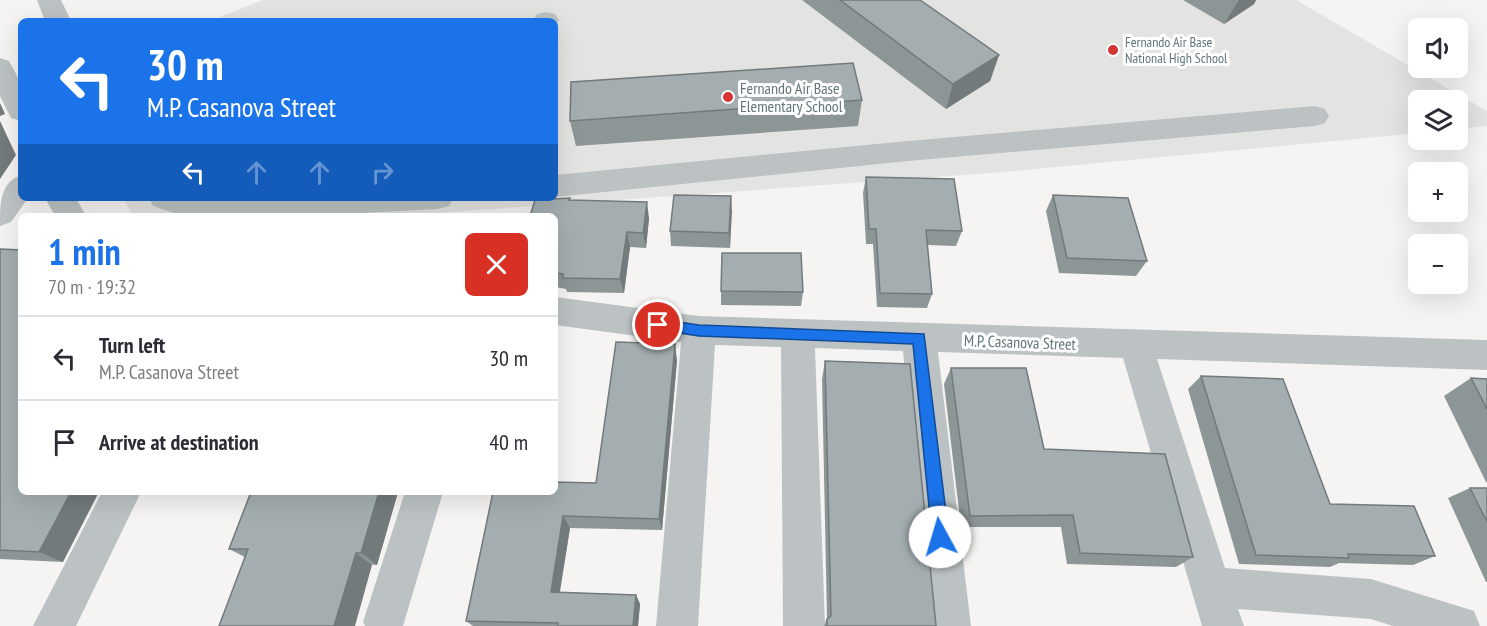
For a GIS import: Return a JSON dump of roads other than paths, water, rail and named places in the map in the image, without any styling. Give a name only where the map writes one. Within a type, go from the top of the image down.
[{"type":"street","points":[[49,0],[57,18]]},
{"type":"street","points":[[0,67],[18,105]]},
{"type":"street","points":[[558,186],[896,152],[1315,116]]},
{"type":"street","points":[[0,214],[18,190]]},
{"type":"street","points":[[173,201],[207,209],[371,201]]},
{"type":"street","name":"M.P. Casanova Street","points":[[558,311],[699,330],[798,335],[1487,355]]},
{"type":"street","points":[[677,626],[699,330]]},
{"type":"street","points":[[798,335],[804,626]]},
{"type":"street","points":[[919,338],[950,626]]},
{"type":"street","points":[[1136,345],[1223,626]]},
{"type":"street","points":[[54,626],[120,495]]},
{"type":"street","points":[[384,622],[423,495]]},
{"type":"street","points":[[1212,587],[1371,599],[1459,626]]},
{"type":"place","name":"Fernando Air Base National High School","points":[[1113,50]]},
{"type":"place","name":"Fernando Air Base Elementary School","points":[[728,97]]}]
